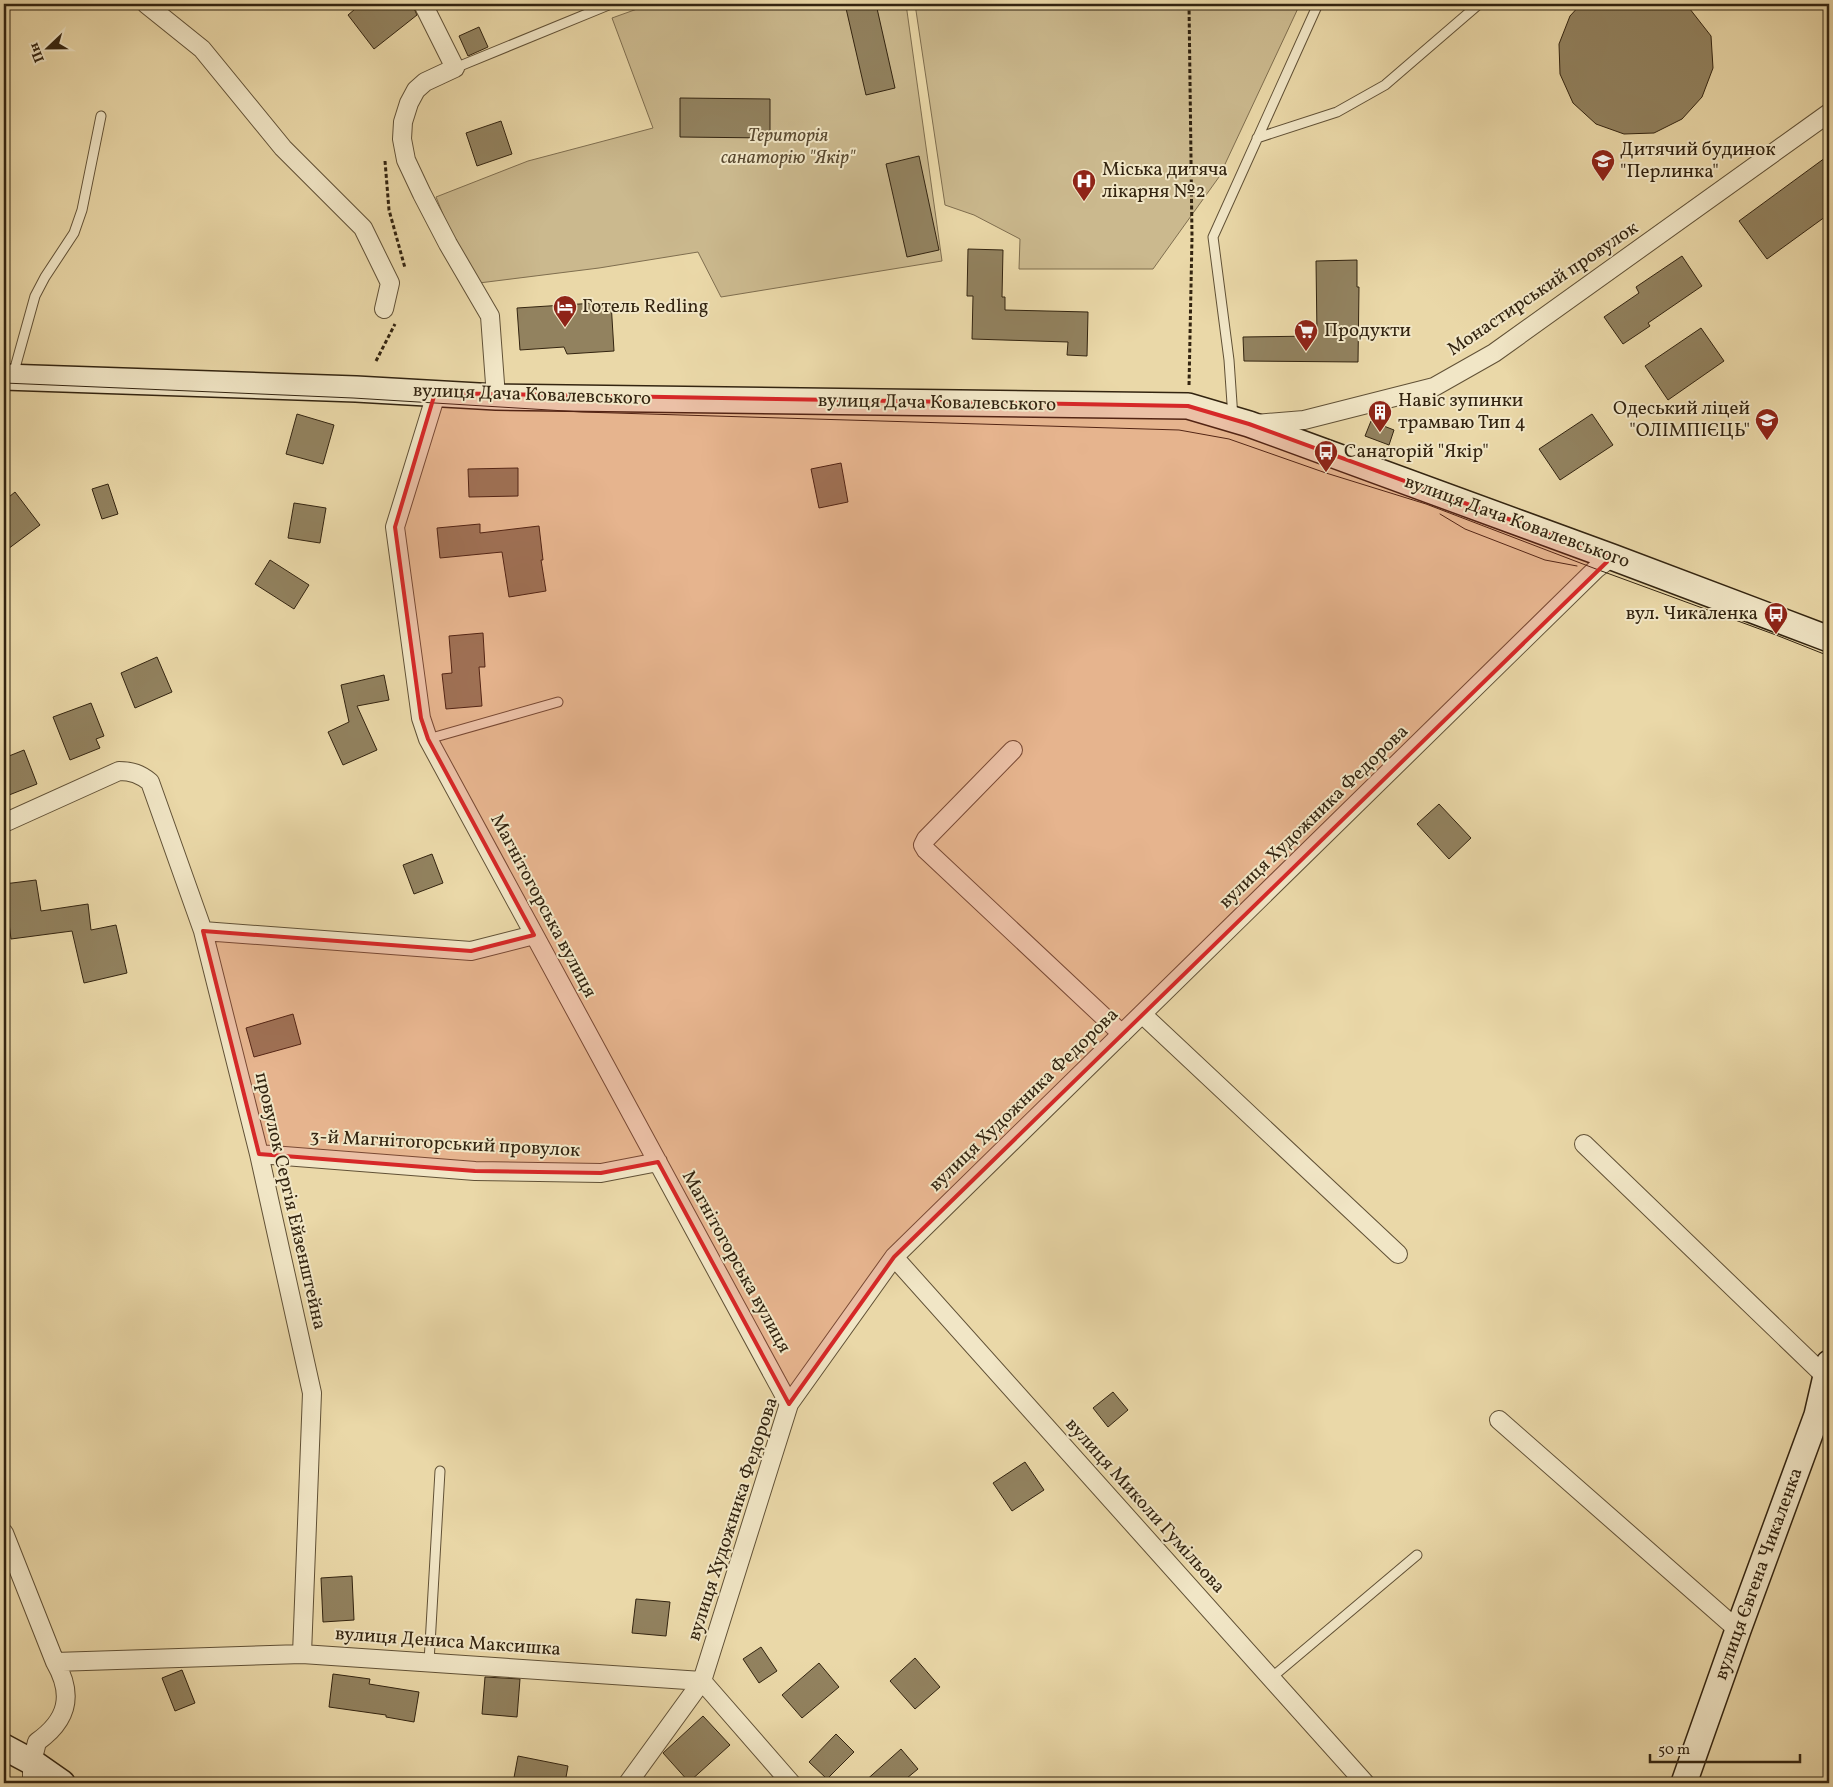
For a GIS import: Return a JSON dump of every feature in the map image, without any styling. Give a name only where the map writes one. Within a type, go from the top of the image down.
[{"type":"street","points":[[146,4],[202,49],[282,148],[363,228],[390,282],[384,310]]},
{"type":"street","points":[[423,4],[455,68],[426,82],[416,90],[409,102],[403,122],[402,139],[406,160],[422,194],[448,244],[490,316],[496,397]]},
{"type":"street","name":"Монастирський провулок","points":[[1241,422],[1304,420],[1434,387],[1494,353],[1829,113]]},
{"type":"street","name":"вулиця Дача Ковалевського","points":[[8,377],[356,389],[496,397],[1188,406],[1241,422],[1612,557],[1829,639]]},
{"type":"street","name":"Магнітогорська вулиця","points":[[435,393],[434,404],[395,528],[421,718],[428,739],[789,1404]]},
{"type":"street","name":"вулиця Художника Федорова","points":[[628,1783],[702,1681],[789,1404],[894,1257],[1596,569],[1612,557]]},
{"type":"street","points":[[1014,750],[923,844],[926,850],[1122,1034]]},
{"type":"street","name":"провулок Сергія Ейзенштейна","points":[[4,823],[119,771],[130,771],[141,775],[150,782],[203,932],[259,1154],[312,1394],[302,1654]]},
{"type":"street","points":[[203,932],[472,951],[534,935]]},
{"type":"street","points":[[1142,1014],[1398,1254]]},
{"type":"street","points":[[1584,1144],[1828,1370]]},
{"type":"street","name":"3-й Магнітогорський провулок","points":[[259,1154],[475,1171],[601,1173],[658,1162]]},
{"type":"street","name":"вулиця Миколи Гумільова","points":[[894,1257],[1365,1783]]},
{"type":"street","name":"вулиця Євгена Чикаленка","points":[[1684,1783],[1817,1415],[1828,1370]]},
{"type":"street","points":[[1499,1420],[1738,1630]]},
{"type":"street","points":[[4,1533],[55,1662],[63,1676],[66,1691],[65,1706],[60,1721],[50,1733],[37,1742],[32,1772]]},
{"type":"street","name":"вулиця Дениса Максишка","points":[[55,1662],[302,1654],[702,1681]]},
{"type":"street","points":[[702,1681],[791,1783]]},
{"type":"street","points":[[4,1747],[32,1772],[62,1783]]},
{"type":"lane","points":[[455,68],[611,4]]},
{"type":"lane","points":[[1241,422],[1229,360],[1213,237],[1318,4]]},
{"type":"lane","points":[[1257,138],[1337,112],[1385,85],[1479,4]]},
{"type":"lane","points":[[8,377],[35,296],[44,277],[74,233],[77,225],[82,210],[101,116]]},
{"type":"lane","points":[[428,739],[558,702]]},
{"type":"lane","points":[[429,1662],[440,1472]]},
{"type":"lane","points":[[1271,1678],[1417,1556]]},
{"type":"path","points":[[1188,4],[1192,236],[1188,406]]},
{"type":"path","points":[[385,159],[389,210],[406,272]]},
{"type":"path","points":[[376,361],[396,322]]},
{"type":"highlighted area","points":[[435,393],[1188,406],[1249,424],[1612,557],[894,1257],[789,1404],[658,1162],[601,1173],[475,1171],[259,1154],[203,931],[471,951],[534,935],[428,739],[421,718],[395,527]]},
{"type":"green space","name":"Територія санаторію \"Якір\"","points":[[651,4],[906,4],[942,261],[721,297],[698,252],[599,268],[471,284],[436,197],[528,161],[653,128],[612,18]]},
{"type":"green space","points":[[915,4],[1300,4],[1219,177],[1153,269],[1019,269],[1020,239],[974,215],[945,205]]},
{"type":"building","points":[[361,4],[412,4],[417,15],[374,49],[348,15]]},
{"type":"building","points":[[845,4],[876,4],[895,88],[866,95]]},
{"type":"building","points":[[1581,4],[1686,4],[1711,36],[1713,68],[1702,97],[1682,119],[1654,133],[1624,134],[1596,124],[1573,103],[1560,74],[1559,44],[1570,16]]},
{"type":"building","points":[[479,27],[488,47],[468,56],[459,36]]},
{"type":"building","points":[[680,98],[770,99],[770,138],[680,137]]},
{"type":"building","points":[[501,121],[512,154],[477,166],[466,133]]},
{"type":"building","points":[[1829,155],[1829,214],[1767,259],[1739,221]]},
{"type":"building","points":[[919,156],[939,250],[907,257],[886,164]]},
{"type":"building","points":[[968,249],[1003,250],[1002,297],[1005,297],[1005,310],[1088,312],[1087,356],[1067,355],[1068,342],[972,339],[973,296],[967,296]]},
{"type":"building","points":[[1682,256],[1702,286],[1648,323],[1650,326],[1623,344],[1604,317],[1639,293],[1636,287]]},
{"type":"building","points":[[1357,260],[1357,287],[1359,287],[1358,362],[1244,361],[1243,337],[1317,336],[1316,261]]},
{"type":"building","name":"Готель Redling","points":[[611,302],[614,351],[567,354],[564,347],[520,350],[517,308]]},
{"type":"building","points":[[1701,328],[1724,361],[1668,400],[1645,366]]},
{"type":"building","points":[[297,414],[334,425],[323,464],[286,454]]},
{"type":"building","points":[[1592,414],[1613,445],[1560,480],[1539,449]]},
{"type":"building","name":"Навіс зупинки трамваю Тип 4","points":[[1371,421],[1394,430],[1389,445],[1365,436]]},
{"type":"building","points":[[841,463],[848,502],[819,508],[811,469]]},
{"type":"building","points":[[518,468],[518,496],[469,497],[468,469]]},
{"type":"building","points":[[108,484],[118,514],[102,519],[92,489]]},
{"type":"building","points":[[15,492],[40,525],[4,552],[4,501]]},
{"type":"building","points":[[294,503],[326,508],[320,543],[288,538]]},
{"type":"building","points":[[480,524],[480,533],[539,526],[543,560],[541,560],[546,591],[509,597],[502,552],[440,558],[437,528]]},
{"type":"building","points":[[270,560],[309,585],[294,609],[255,584]]},
{"type":"building","points":[[483,633],[485,667],[479,667],[482,706],[446,709],[442,674],[452,673],[449,636]]},
{"type":"building","points":[[157,657],[172,692],[135,708],[121,673]]},
{"type":"building","points":[[384,675],[389,700],[357,706],[377,750],[343,765],[328,732],[349,722],[341,685]]},
{"type":"building","points":[[91,703],[104,736],[96,739],[100,748],[70,760],[53,717]]},
{"type":"building","points":[[24,750],[37,784],[4,797],[4,758]]},
{"type":"building","points":[[1439,804],[1471,838],[1449,859],[1417,824]]},
{"type":"building","points":[[432,854],[443,883],[414,894],[403,865]]},
{"type":"building","points":[[36,880],[41,911],[88,904],[91,930],[116,925],[127,973],[84,983],[72,931],[11,939],[4,884]]},
{"type":"building","points":[[293,1014],[301,1044],[254,1057],[246,1028]]},
{"type":"building","points":[[1113,1392],[1128,1410],[1108,1427],[1093,1408]]},
{"type":"building","points":[[1025,1462],[1044,1490],[1012,1511],[993,1483]]},
{"type":"building","points":[[352,1576],[354,1620],[323,1622],[321,1578]]},
{"type":"building","points":[[636,1599],[670,1602],[666,1636],[632,1633]]},
{"type":"building","points":[[761,1647],[777,1671],[759,1683],[743,1659]]},
{"type":"building","points":[[915,1658],[940,1687],[915,1709],[890,1681]]},
{"type":"building","points":[[819,1663],[839,1687],[802,1718],[782,1695]]},
{"type":"building","points":[[182,1670],[195,1703],[175,1711],[162,1678]]},
{"type":"building","points":[[333,1674],[370,1679],[369,1684],[419,1692],[414,1722],[386,1717],[386,1715],[329,1707]]},
{"type":"building","points":[[485,1677],[520,1679],[517,1717],[482,1714]]},
{"type":"building","points":[[703,1716],[730,1745],[689,1782],[663,1753]]},
{"type":"building","points":[[836,1734],[854,1752],[827,1779],[809,1762]]},
{"type":"building","points":[[901,1749],[918,1769],[901,1783],[863,1783]]},
{"type":"building","points":[[518,1756],[568,1766],[565,1783],[513,1783]]},
{"type":"tram line","points":[[4,383],[353,398],[582,412],[1179,430],[1229,439],[1326,473],[1426,504],[1829,656]]},
{"type":"tram line","points":[[1440,514],[1465,529],[1545,560],[1577,566]]},
{"type":"place","name":"Дитячий будинок \"Перлинка\"","points":[[1603,182]]},
{"type":"place","name":"Міська дитяча лікарня №2","points":[[1084,202]]},
{"type":"place","name":"Готель Redling","points":[[565,328]]},
{"type":"place","name":"Продукти","points":[[1306,352]]},
{"type":"place","name":"Навіс зупинки трамваю Тип 4","points":[[1380,433]]},
{"type":"place","name":"Одеський ліцей \"ОЛІМПІЄЦЬ\"","points":[[1767,441]]},
{"type":"place","name":"Санаторій \"Якір\"","points":[[1326,473]]},
{"type":"place","name":"вул. Чикаленка","points":[[1776,635]]}]
